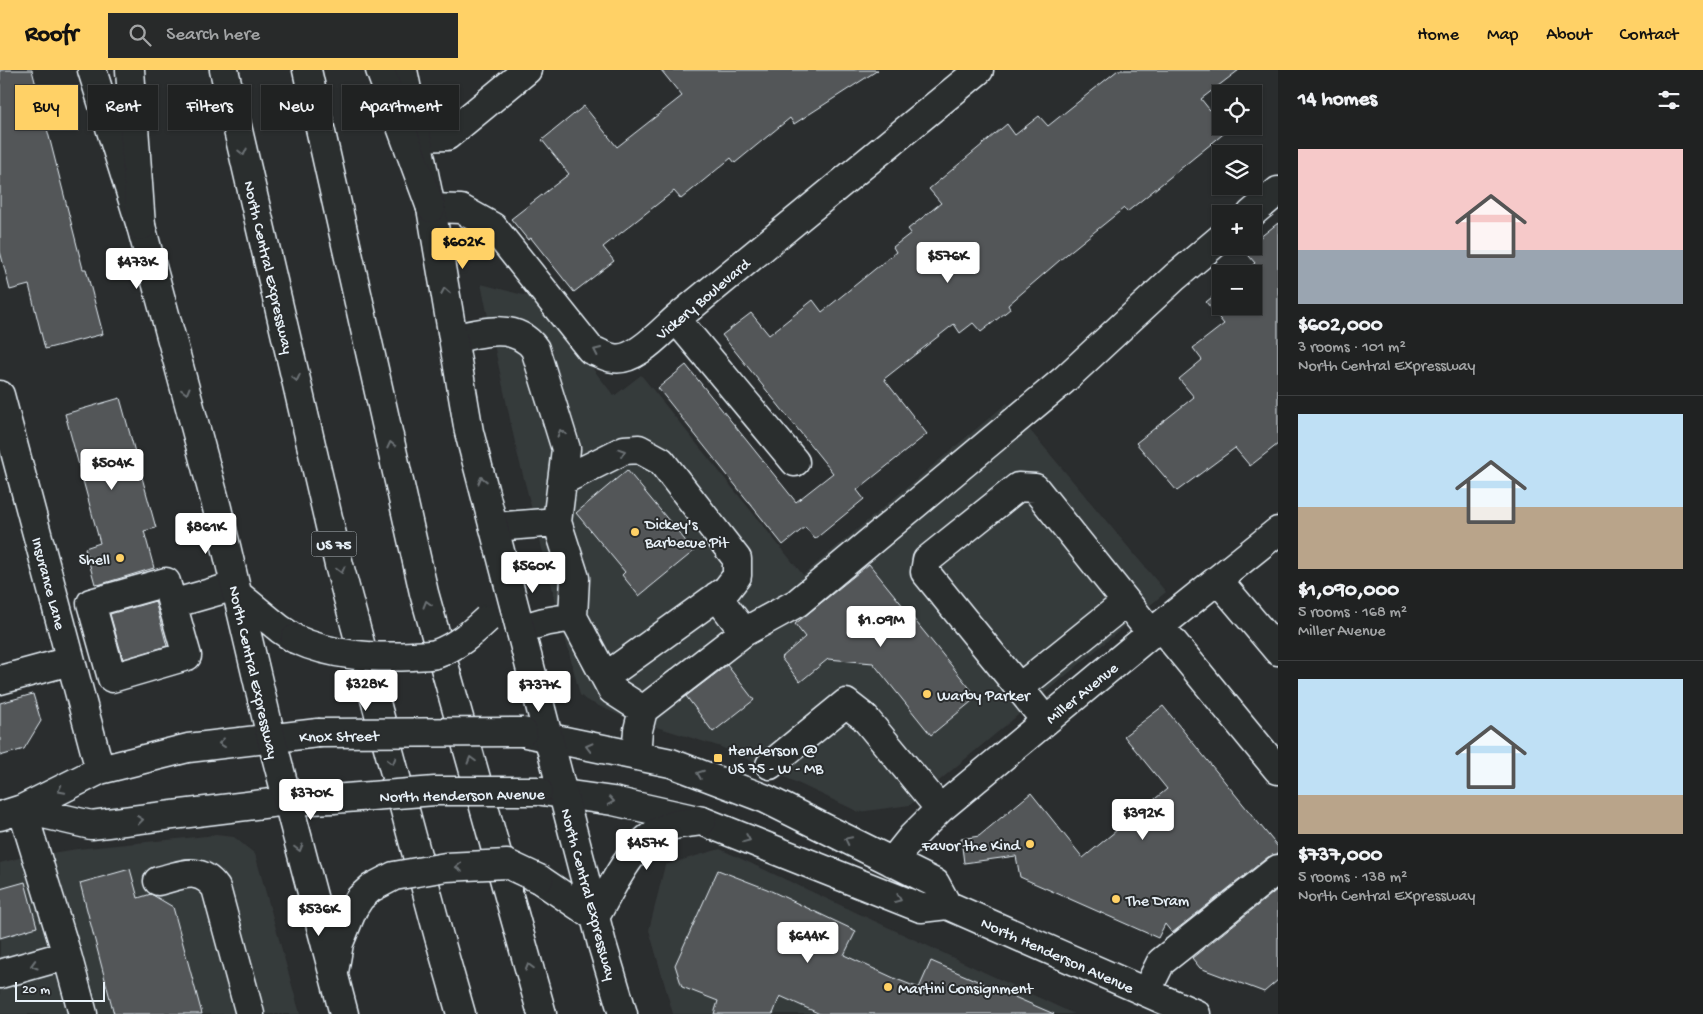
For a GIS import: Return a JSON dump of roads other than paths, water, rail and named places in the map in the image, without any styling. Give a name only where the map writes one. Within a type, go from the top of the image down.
[{"type":"main road","name":"North Central Expressway","points":[[92,70],[141,226],[217,508],[270,737],[344,1014]]},
{"type":"main road","points":[[130,70],[141,226]]},
{"type":"main road","name":"North Central Expressway","points":[[224,70],[340,565],[436,928],[461,1014]]},
{"type":"main road","points":[[307,70],[424,593],[542,1014]]},
{"type":"main road","points":[[380,70],[431,208]]},
{"type":"main road","name":"North Central Expressway","points":[[403,70],[431,208],[469,432],[520,630],[535,734],[550,792],[595,917],[623,1014]]},
{"type":"main road","points":[[417,136],[447,136],[527,70]]},
{"type":"main road","name":"Vickery Boulevard","points":[[431,208],[461,210],[492,227],[591,350],[614,359],[626,358],[642,349],[979,70]]},
{"type":"main road","points":[[1262,205],[1278,191]]},
{"type":"main road","points":[[636,756],[638,730],[643,710],[744,632],[797,603],[1064,380],[1175,276],[1212,245]]},
{"type":"main road","points":[[676,319],[795,462]]},
{"type":"main road","points":[[454,340],[480,332],[516,333],[529,340],[535,349],[566,449],[557,522],[576,578],[573,617],[612,690],[643,710]]},
{"type":"main road","name":"Insurance Lane","points":[[0,395],[100,770]]},
{"type":"main road","points":[[562,481],[624,450],[639,449],[661,461],[736,559],[738,576],[727,589],[605,677]]},
{"type":"main road","points":[[1046,721],[925,572],[927,560],[1018,487],[1035,488],[1126,602],[1156,630],[1278,770]]},
{"type":"main road","points":[[494,527],[557,522]]},
{"type":"main road","name":"Miller Avenue","points":[[892,862],[912,837],[940,809],[1278,531]]},
{"type":"main road","points":[[172,604],[236,590],[280,629],[314,648],[383,657],[435,654],[466,638],[487,619],[501,600],[505,568]]},
{"type":"main road","points":[[1218,580],[1278,652]]},
{"type":"main road","points":[[166,582],[172,604],[187,656],[112,678],[91,603],[166,582]]},
{"type":"main road","points":[[717,596],[744,632]]},
{"type":"main road","points":[[1020,688],[1126,602]]},
{"type":"main road","points":[[60,623],[94,614]]},
{"type":"main road","points":[[520,630],[544,622],[573,617]]},
{"type":"main road","points":[[0,680],[70,661]]},
{"type":"main road","points":[[770,765],[846,703],[864,717],[940,809]]},
{"type":"main road","name":"Knox Street","points":[[11,813],[100,770],[188,748],[270,737],[318,733],[535,734]]},
{"type":"main road","points":[[535,734],[672,763],[766,799],[935,883],[947,905]]},
{"type":"main road","name":"North Henderson Avenue","points":[[287,801],[435,791],[550,792],[613,801],[702,821],[921,908],[947,905],[1196,1014]]},
{"type":"main road","points":[[11,813],[91,825],[287,801]]},
{"type":"main road","points":[[11,813],[68,955],[82,1014]]},
{"type":"main road","points":[[334,978],[339,942],[360,898],[371,888],[394,876],[446,867],[507,864],[539,878],[595,917],[628,861],[645,841],[674,825],[702,821]]},
{"type":"main road","points":[[1146,992],[1161,962],[1278,869]]},
{"type":"main road","points":[[158,881],[188,873],[197,874],[204,876],[216,888],[250,1014]]},
{"type":"main road","points":[[0,974],[68,955]]},
{"type":"place","name":"Dickey's Barbecue Pit","points":[[635,532]]},
{"type":"place","name":"Shell","points":[[120,558]]},
{"type":"place","name":"Warby Parker","points":[[927,694]]},
{"type":"place","name":"Henderson @ US 75 - W - MB","points":[[718,758]]},
{"type":"place","name":"Favor the Kind","points":[[1030,844]]},
{"type":"place","name":"The Dram","points":[[1116,899]]},
{"type":"place","name":"Martini Consignment","points":[[888,987]]}]
